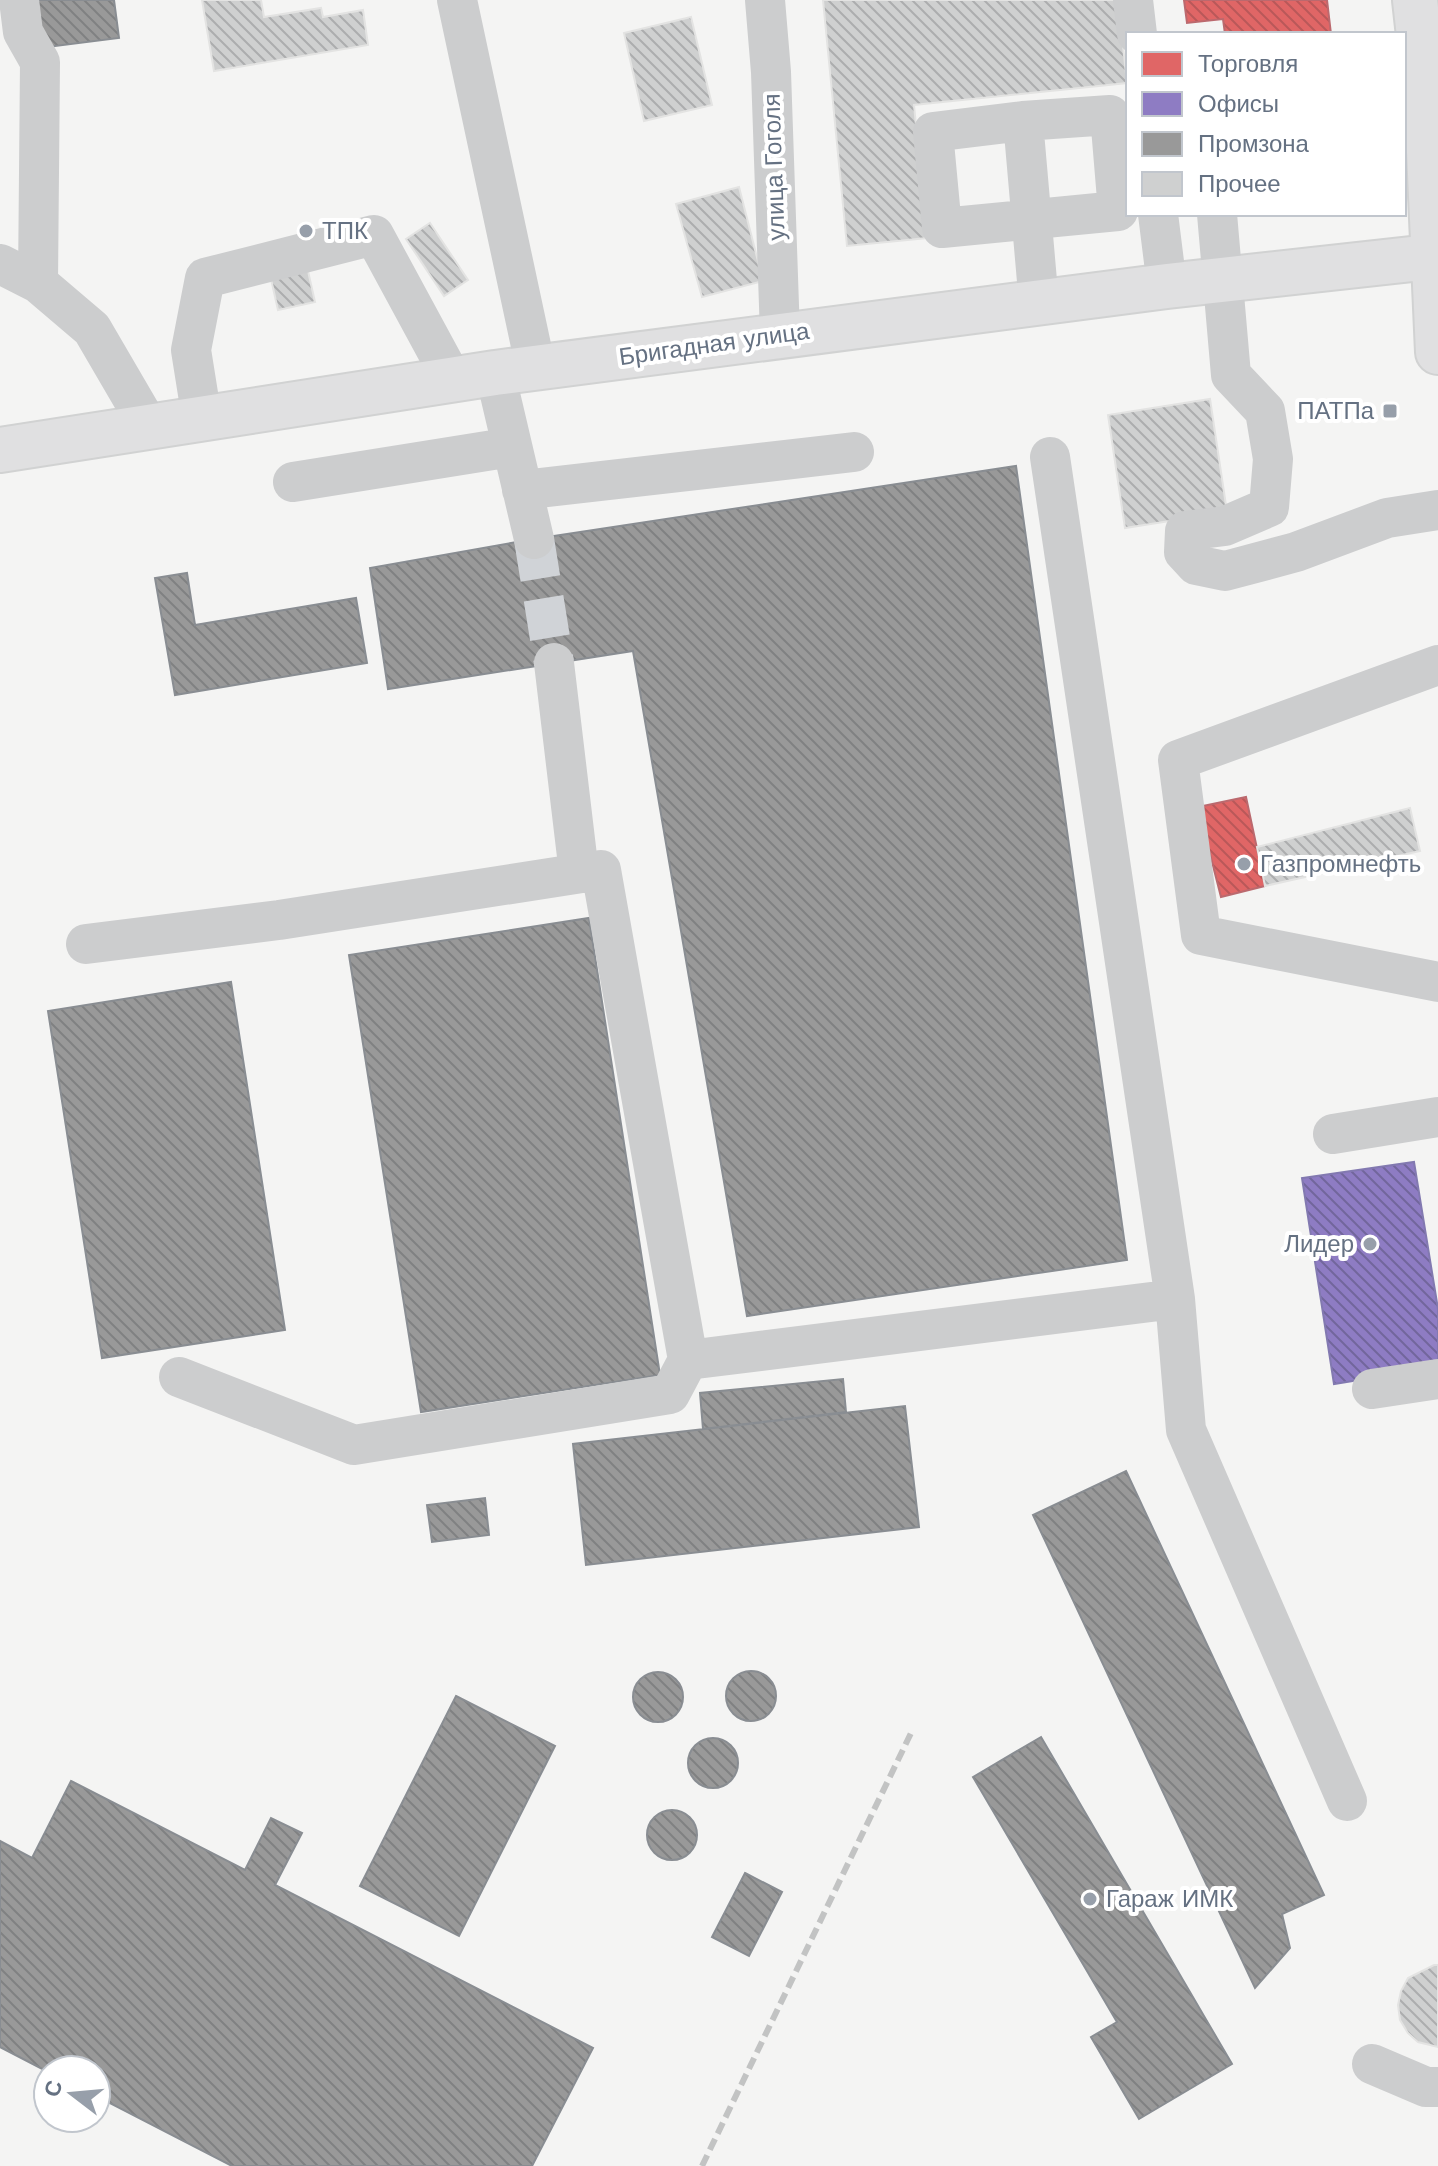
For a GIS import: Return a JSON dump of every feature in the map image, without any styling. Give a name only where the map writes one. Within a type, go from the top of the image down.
[{"type":"main road","points":[[1415,0],[1432,106],[1438,352]]},
{"type":"main road","name":"Бригадная улица","points":[[0,450],[452,379],[780,335],[1167,286],[1436,258]]},
{"type":"street","points":[[19,0],[23,32],[40,62],[38,283]]},
{"type":"street","points":[[457,0],[515,371],[512,447],[534,539]]},
{"type":"street","name":"улица Гоголя","points":[[765,0],[771,72],[780,335]]},
{"type":"street","points":[[1133,0],[1137,32]]},
{"type":"street","points":[[1110,115],[1118,211],[942,228],[933,132],[1023,121],[1110,115]]},
{"type":"street","points":[[1023,121],[1039,304]]},
{"type":"street","points":[[1158,216],[1167,286]]},
{"type":"street","points":[[1217,216],[1231,375],[1265,411],[1273,459],[1269,507],[1225,526],[1185,531],[1184,552],[1196,565],[1225,571],[1296,552],[1387,518],[1438,510]]},
{"type":"street","points":[[202,419],[191,350],[205,278],[374,235],[452,379]]},
{"type":"street","points":[[0,264],[38,283],[92,329],[148,425]]},
{"type":"street","points":[[293,482],[512,447]]},
{"type":"street","points":[[522,490],[854,452]]},
{"type":"street","points":[[1050,457],[1175,1299],[1186,1430],[1347,1801]]},
{"type":"street","points":[[554,663],[579,873]]},
{"type":"street","points":[[1438,665],[1178,760],[1201,935],[1438,982]]},
{"type":"street","points":[[86,944],[279,920],[601,870],[688,1360],[670,1394],[354,1445],[179,1377]]},
{"type":"street","points":[[1333,1134],[1438,1117]]},
{"type":"street","points":[[688,1360],[1175,1299]]},
{"type":"street","points":[[1372,1389],[1438,1379]]},
{"type":"street","points":[[1372,2064],[1426,2087],[1438,2087]]},
{"type":"building: Торговля","points":[[1184,0],[1327,0],[1331,32],[1225,32],[1223,19],[1187,23]]},
{"type":"building: Торговля","points":[[1246,797],[1265,886],[1221,897],[1198,807]]},
{"type":"building: Офисы","name":"Лидер","points":[[1414,1162],[1438,1309],[1438,1367],[1334,1384],[1302,1178]]},
{"type":"building: Промзона","points":[[34,0],[114,0],[119,38],[40,48]]},
{"type":"building: Промзона","points":[[1016,466],[1127,1260],[747,1316],[633,651],[388,689],[370,568],[534,539]]},
{"type":"building: Промзона","points":[[187,573],[195,625],[356,598],[367,663],[175,695],[155,578]]},
{"type":"building: Промзона","points":[[589,918],[660,1375],[421,1412],[349,955]]},
{"type":"building: Промзона","points":[[231,982],[285,1330],[102,1358],[48,1011]]},
{"type":"building: Промзона","points":[[843,1379],[846,1412],[703,1429],[700,1393]]},
{"type":"building: Промзона","points":[[905,1406],[919,1527],[586,1565],[573,1444]]},
{"type":"building: Промзона","points":[[1126,1471],[1324,1895],[1282,1914],[1290,1948],[1255,1988],[1033,1515]]},
{"type":"building: Промзона","points":[[485,1498],[489,1535],[432,1542],[427,1505]]},
{"type":"building: Промзона","points":[[751,1671],[768,1679],[776,1696],[768,1713],[751,1721],[734,1713],[726,1696],[734,1679]]},
{"type":"building: Промзона","points":[[658,1672],[675,1680],[683,1697],[675,1714],[658,1722],[641,1714],[633,1697],[641,1680]]},
{"type":"building: Промзона","points":[[456,1696],[555,1746],[459,1936],[360,1886]]},
{"type":"building: Промзона","name":"Гараж ИМК","points":[[1041,1737],[1232,2064],[1139,2119],[1091,2037],[1117,2022],[973,1777]]},
{"type":"building: Промзона","points":[[713,1738],[730,1746],[738,1763],[730,1780],[713,1788],[696,1780],[688,1763],[696,1746]]},
{"type":"building: Промзона","points":[[71,1781],[245,1870],[271,1818],[302,1833],[275,1885],[593,2048],[532,2166],[232,2166],[112,2104],[112,2054],[32,2054],[32,2064],[0,2047],[0,1841],[32,1858]]},
{"type":"building: Промзона","points":[[672,1810],[689,1818],[697,1835],[689,1852],[672,1860],[655,1852],[647,1835],[655,1818]]},
{"type":"building: Промзона","points":[[745,1873],[782,1892],[749,1956],[712,1937]]},
{"type":"building: Прочее","points":[[202,0],[261,0],[264,17],[321,8],[323,17],[363,10],[368,45],[214,71]]},
{"type":"building: Прочее","points":[[823,0],[1118,0],[1126,83],[914,105],[927,238],[847,246]]},
{"type":"building: Прочее","points":[[691,17],[712,105],[644,121],[624,33]]},
{"type":"building: Прочее","points":[[739,187],[763,281],[702,297],[676,204]]},
{"type":"building: Прочее","points":[[430,223],[468,280],[444,296],[406,239]]},
{"type":"building: Прочее","points":[[308,271],[315,302],[278,310],[271,279]]},
{"type":"building: Прочее","points":[[1210,399],[1227,512],[1125,528],[1108,415]]},
{"type":"building: Прочее","points":[[1410,808],[1420,851],[1265,886],[1257,847]]},
{"type":"building: Прочее","points":[[1438,1965],[1438,2047],[1418,2042],[1408,2033],[1400,2020],[1398,2005],[1408,1978]]},
{"type":"tunnel","points":[[534,539],[554,663]]},
{"type":"railway","points":[[702,2166],[912,1731]]},
{"type":"place","name":"ТПК","points":[[306,231]]},
{"type":"place","name":"ПАТПа","points":[[1390,411]]},
{"type":"place","name":"Газпромнефть","points":[[1244,864]]},
{"type":"place","name":"Лидер","points":[[1370,1244]]},
{"type":"place","name":"Гараж ИМК","points":[[1090,1899]]}]
